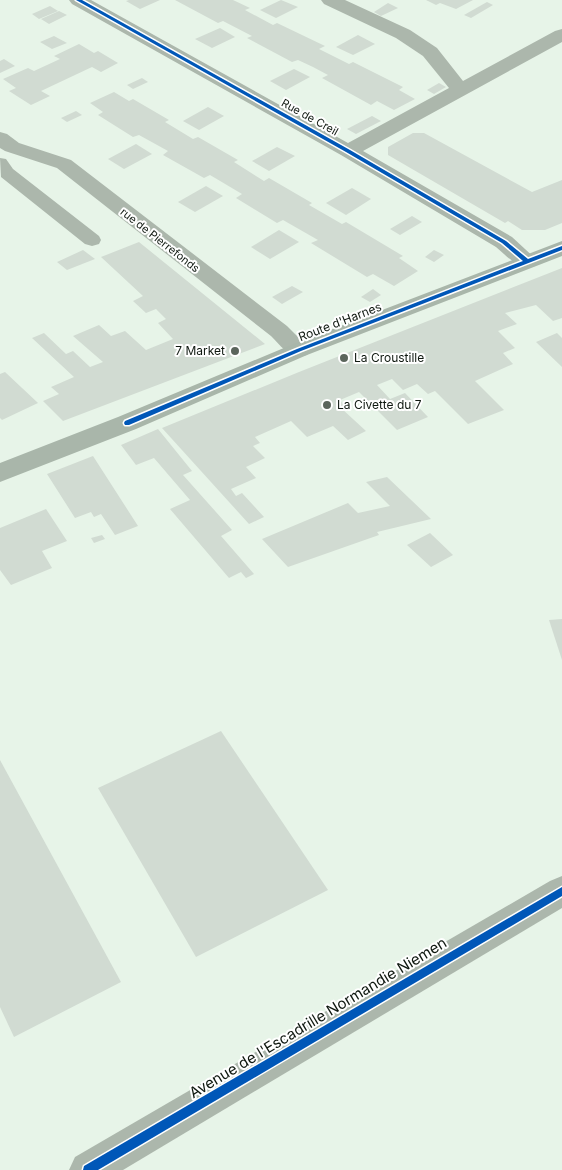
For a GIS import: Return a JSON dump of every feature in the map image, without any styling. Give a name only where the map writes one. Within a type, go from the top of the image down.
[{"type":"main road","name":"Route d'Harnes","points":[[0,473],[127,423],[299,350],[562,248]]},
{"type":"street","name":"Rue de Creil","points":[[78,0],[348,151],[504,242],[527,261]]},
{"type":"street","points":[[330,0],[403,34],[430,52],[460,89]]},
{"type":"street","points":[[348,151],[562,35]]},
{"type":"street","name":"rue de Pierrefonds","points":[[3,150],[64,164],[279,331],[299,350]]},
{"type":"street","name":"Avenue de l'Escadrille Normandie Niemen","points":[[88,1170],[562,891]]},
{"type":"lane","points":[[3,150],[7,173],[92,240]]},
{"type":"building","points":[[160,0],[140,9],[126,1]]},
{"type":"building","points":[[175,0],[233,0],[250,8],[245,10],[273,25],[277,23],[325,46],[319,49],[349,64],[353,62],[403,87],[399,90],[415,99],[394,110],[377,101],[371,105],[322,78],[328,75],[298,60],[292,62],[247,38],[252,36],[223,21],[218,23]]},
{"type":"building","points":[[281,0],[298,7],[276,18],[260,10]]},
{"type":"building","points":[[426,0],[473,0],[456,9],[440,3],[436,5]]},
{"type":"building","points":[[487,2],[493,5],[471,18],[464,15]]},
{"type":"building","points":[[388,3],[398,8],[381,16],[374,12]]},
{"type":"building","points":[[50,6],[58,11],[39,19],[32,14]]},
{"type":"building","points":[[59,11],[67,15],[49,24],[41,19]]},
{"type":"building","points":[[220,28],[235,37],[212,48],[195,39]]},
{"type":"building","points":[[358,35],[375,44],[353,55],[336,47]]},
{"type":"building","points":[[54,36],[67,43],[52,49],[40,42]]},
{"type":"building","points":[[79,44],[94,53],[98,51],[118,63],[101,72],[92,67],[41,91],[50,96],[31,105],[9,91],[16,88],[3,79],[28,68],[34,71],[60,59],[54,56]]},
{"type":"building","points":[[4,59],[15,66],[0,73],[0,61]]},
{"type":"building","points":[[294,69],[310,77],[286,90],[270,81]]},
{"type":"building","points":[[142,78],[148,82],[133,89],[127,85]]},
{"type":"building","points":[[439,83],[446,87],[434,94],[427,90]]},
{"type":"building","points":[[114,92],[129,101],[133,99],[169,120],[165,122],[193,139],[198,137],[238,160],[234,162],[264,181],[269,178],[312,203],[309,205],[342,224],[346,222],[403,256],[399,258],[418,271],[394,286],[373,274],[367,277],[311,243],[318,240],[283,220],[277,223],[236,198],[242,194],[210,175],[204,178],[163,155],[168,151],[139,135],[133,137],[98,115],[103,112],[90,103]]},
{"type":"building","points":[[208,107],[224,116],[199,130],[183,121]]},
{"type":"building","points":[[76,111],[82,115],[67,122],[61,118]]},
{"type":"building","points":[[372,116],[381,121],[356,134],[347,129]]},
{"type":"building","points":[[413,133],[424,133],[532,192],[562,180],[562,223],[545,230],[522,230],[508,221],[505,223],[388,155],[388,147]]},
{"type":"building","points":[[136,144],[152,154],[124,169],[108,159]]},
{"type":"building","points":[[277,147],[295,156],[269,171],[252,161]]},
{"type":"building","points":[[206,186],[223,196],[195,212],[178,202]]},
{"type":"building","points":[[352,188],[371,199],[346,215],[326,203]]},
{"type":"building","points":[[412,216],[422,222],[400,235],[390,229]]},
{"type":"building","points":[[279,230],[299,242],[270,259],[251,247]]},
{"type":"building","points":[[139,242],[265,344],[63,421],[43,401],[59,394],[51,387],[74,377],[32,338],[44,333],[66,354],[73,351],[90,367],[103,362],[73,336],[99,325],[111,336],[125,331],[146,350],[173,339],[158,323],[166,319],[156,309],[146,313],[133,301],[143,296],[101,257]]},
{"type":"building","points":[[83,250],[95,259],[67,270],[57,262]]},
{"type":"building","points":[[434,250],[444,255],[434,262],[425,257]]},
{"type":"building","points":[[562,268],[562,318],[553,321],[536,305],[505,313],[517,324],[498,331],[515,348],[503,353],[513,364],[475,381],[504,410],[468,424],[435,391],[428,394],[417,384],[403,390],[392,379],[377,385],[390,399],[405,393],[428,417],[397,430],[359,392],[340,400],[345,406],[341,408],[366,431],[348,440],[333,426],[307,437],[291,421],[255,437],[260,443],[253,446],[265,458],[246,467],[256,478],[231,489],[236,496],[242,493],[264,517],[249,524],[162,428],[299,372]]},
{"type":"building","points":[[292,286],[303,292],[282,304],[272,297]]},
{"type":"building","points":[[373,289],[381,295],[370,302],[361,297]]},
{"type":"building","points":[[557,333],[562,338],[562,367],[536,342]]},
{"type":"building","points":[[5,372],[38,403],[2,420],[0,418],[0,374]]},
{"type":"building","points":[[158,429],[192,471],[183,475],[232,530],[221,536],[254,574],[246,578],[241,572],[229,578],[170,509],[190,500],[154,458],[136,465],[121,445]]},
{"type":"building","points":[[93,456],[138,526],[115,535],[101,514],[94,517],[91,512],[75,518],[47,474]]},
{"type":"building","points":[[387,477],[431,519],[377,532],[379,535],[288,567],[262,539],[348,503],[358,513],[390,506],[366,482]]},
{"type":"building","points":[[46,509],[67,541],[42,551],[52,568],[11,585],[0,570],[0,528]]},
{"type":"building","points":[[430,533],[453,555],[431,567],[407,545]]},
{"type":"building","points":[[102,535],[105,539],[94,543],[91,538]]},
{"type":"building","points":[[562,619],[562,660],[549,620]]},
{"type":"building","points":[[221,731],[328,890],[196,957],[98,788]]},
{"type":"building","points":[[0,760],[121,982],[14,1037],[0,1007]]},
{"type":"cycle path","points":[[78,0],[348,151],[504,242],[527,261]]},
{"type":"cycle path","points":[[127,423],[299,350],[562,248]]},
{"type":"cycle path","points":[[88,1170],[562,891]]},
{"type":"place","name":"7 Market","points":[[235,351]]},
{"type":"place","name":"La Croustille","points":[[344,358]]},
{"type":"place","name":"La Civette du 7","points":[[327,405]]}]
